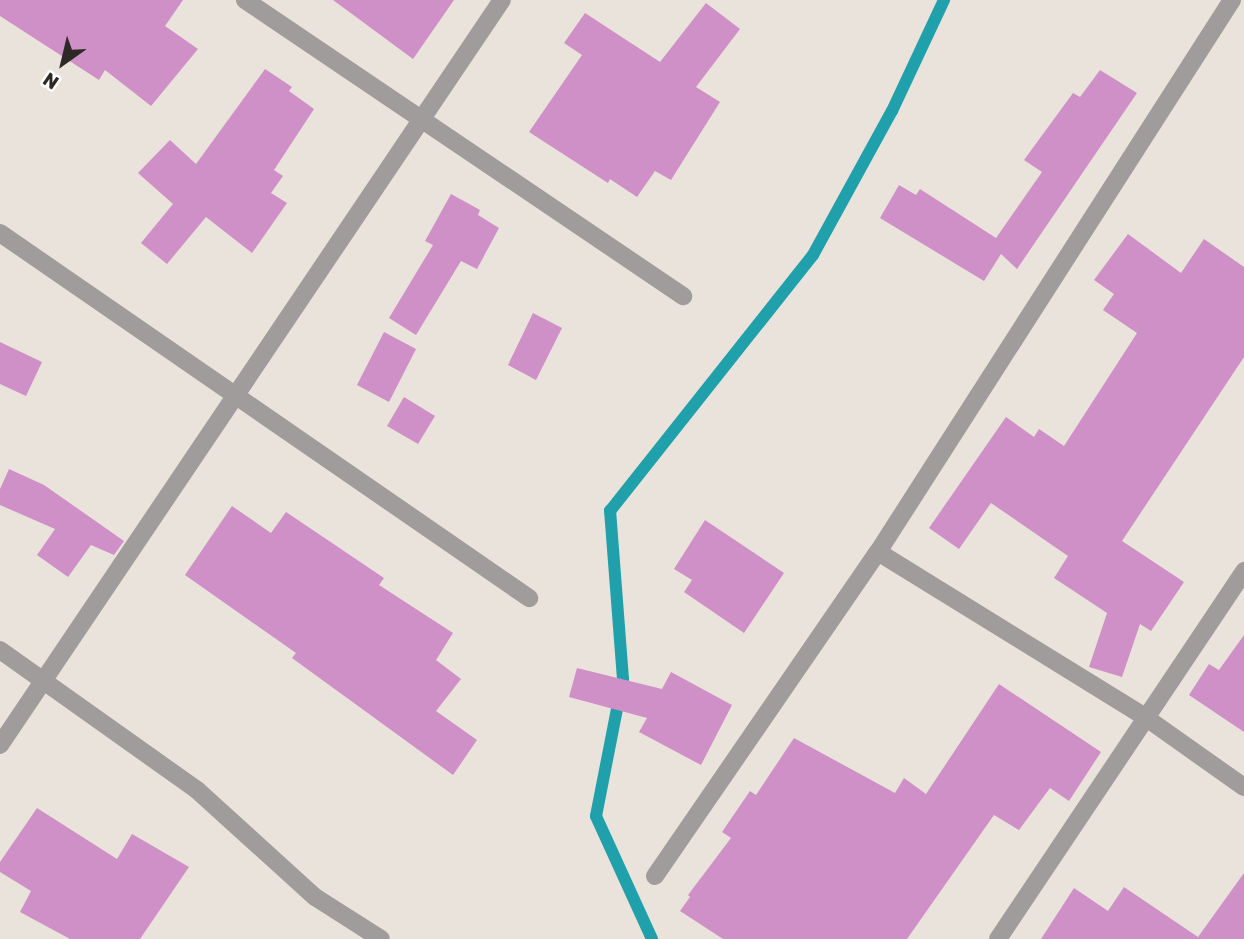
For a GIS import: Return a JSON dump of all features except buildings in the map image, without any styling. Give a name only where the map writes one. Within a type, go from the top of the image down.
[{"type":"street","points":[[245,0],[423,117],[683,296]]},
{"type":"street","points":[[0,745],[502,0]]},
{"type":"street","points":[[655,876],[878,552],[1232,0]]},
{"type":"street","points":[[0,233],[529,598]]},
{"type":"street","points":[[878,552],[1145,717],[1244,787]]},
{"type":"street","points":[[998,939],[1244,571]]},
{"type":"street","points":[[0,650],[197,790],[315,897],[381,939]]},
{"type":"waterway","points":[[652,939],[596,816],[623,679],[610,511],[813,255],[892,111],[944,0]]}]
